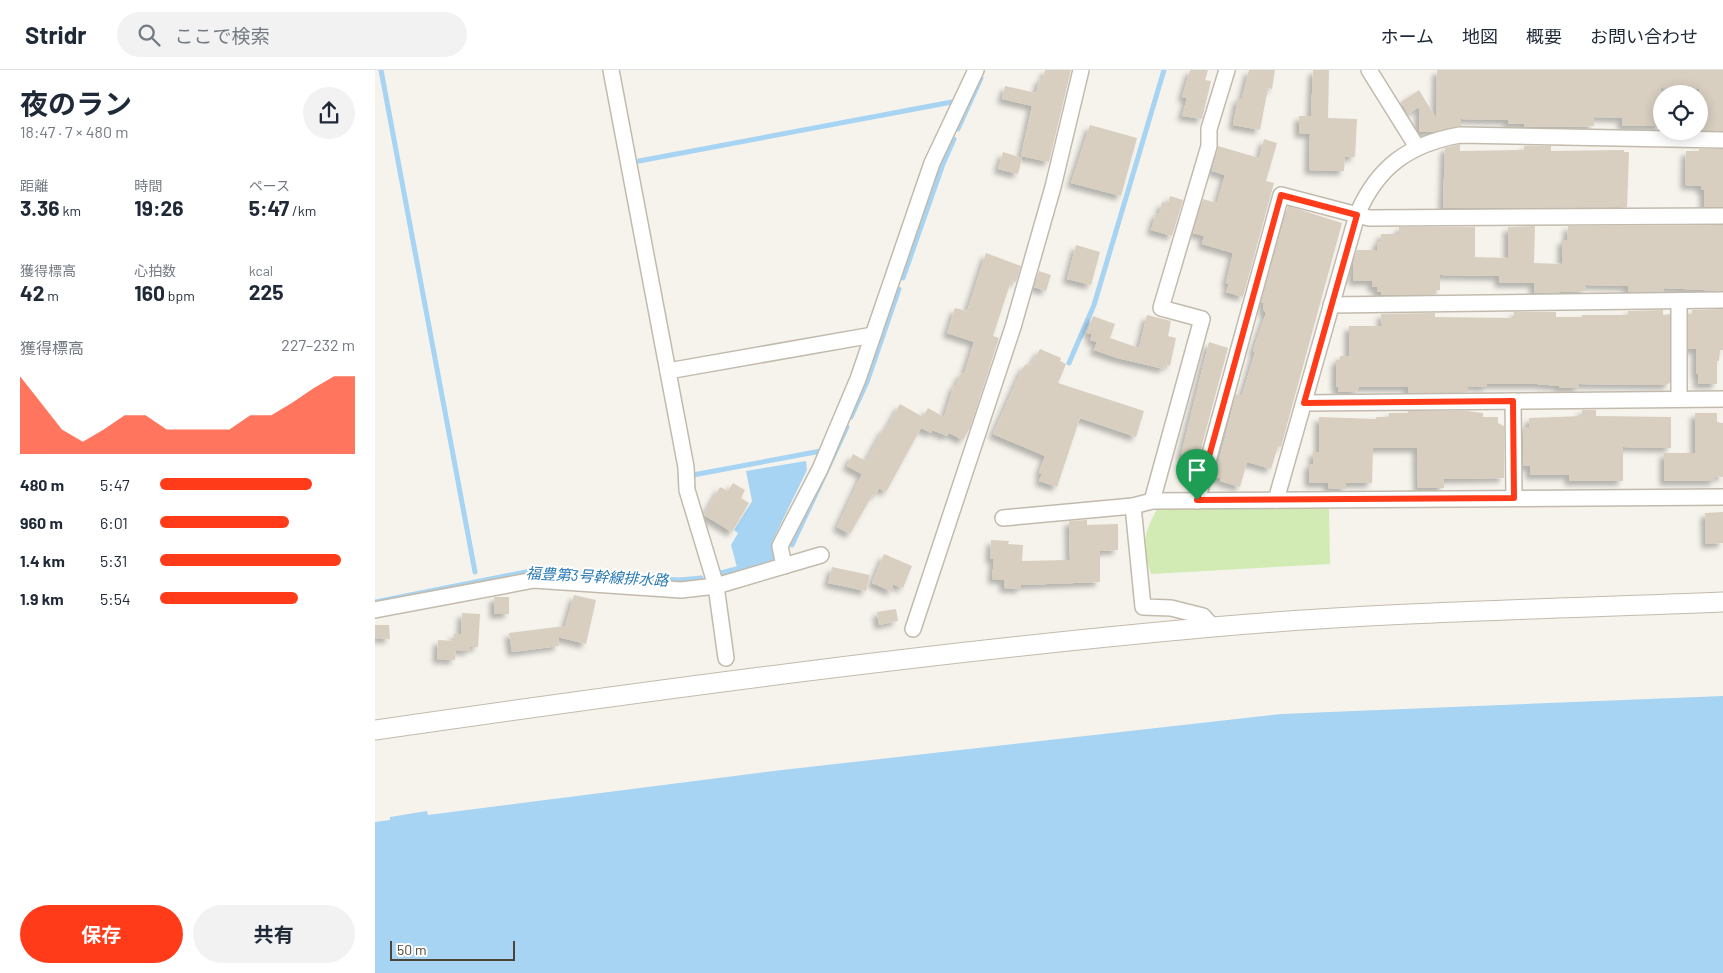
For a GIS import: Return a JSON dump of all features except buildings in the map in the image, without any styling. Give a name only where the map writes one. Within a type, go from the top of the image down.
[{"type":"street","points":[[611,70],[686,467],[687,490],[716,586],[726,658]]},
{"type":"street","points":[[784,566],[780,546],[820,468],[858,379],[932,163],[976,70]]},
{"type":"street","points":[[913,629],[1013,327],[1053,187],[1081,70]]},
{"type":"street","points":[[1152,501],[1202,319],[1161,308],[1209,146],[1209,129],[1227,70]]},
{"type":"street","points":[[1369,70],[1417,147]]},
{"type":"street","points":[[1276,500],[1357,215],[1364,197],[1376,178],[1394,162],[1417,147],[1439,139],[1459,135],[1723,140]]},
{"type":"street","points":[[1197,500],[1281,195],[1369,218],[1723,216]]},
{"type":"street","points":[[1331,305],[1723,300]]},
{"type":"street","points":[[1679,301],[1679,400]]},
{"type":"street","points":[[668,371],[873,336]]},
{"type":"street","points":[[1304,403],[1723,399]]},
{"type":"street","points":[[1513,401],[1514,498]]},
{"type":"street","points":[[1003,518],[1133,506],[1152,501],[1723,497]]},
{"type":"street","points":[[1133,506],[1143,606],[1171,608],[1203,616],[1213,627]]},
{"type":"street","points":[[375,610],[534,580],[681,590],[716,586],[821,555]]},
{"type":"street","points":[[375,730],[878,663],[1213,627],[1339,618],[1723,602]]},
{"type":"green space","points":[[1157,509],[1329,509],[1330,564],[1151,574],[1146,556],[1145,541],[1149,526]]},
{"type":"water","points":[[806,461],[807,470],[772,542],[777,560],[738,571],[731,545],[738,533],[734,530],[752,501],[746,471]]},
{"type":"water","points":[[1723,696],[1723,973],[375,973],[375,822],[390,820],[390,817],[427,811],[428,815],[782,770],[1281,714]]},
{"type":"waterway","points":[[381,70],[475,572]]},
{"type":"waterway","points":[[1069,363],[1094,305],[1164,70]]},
{"type":"waterway","points":[[958,129],[981,78]]},
{"type":"waterway","points":[[639,161],[952,102]]},
{"type":"waterway","points":[[903,278],[943,164],[954,139]]},
{"type":"waterway","points":[[851,417],[867,382],[899,289]]},
{"type":"waterway","points":[[792,545],[847,427]]},
{"type":"waterway","points":[[693,475],[821,451]]},
{"type":"waterway","points":[[721,573],[744,567]]},
{"type":"waterway","name":"福豊第3号幹線排水路","points":[[375,602],[531,571],[680,580],[701,578]]},
{"type":"route","points":[[1281,195],[1357,215],[1304,403],[1513,401],[1514,498],[1197,500],[1281,195]]}]
